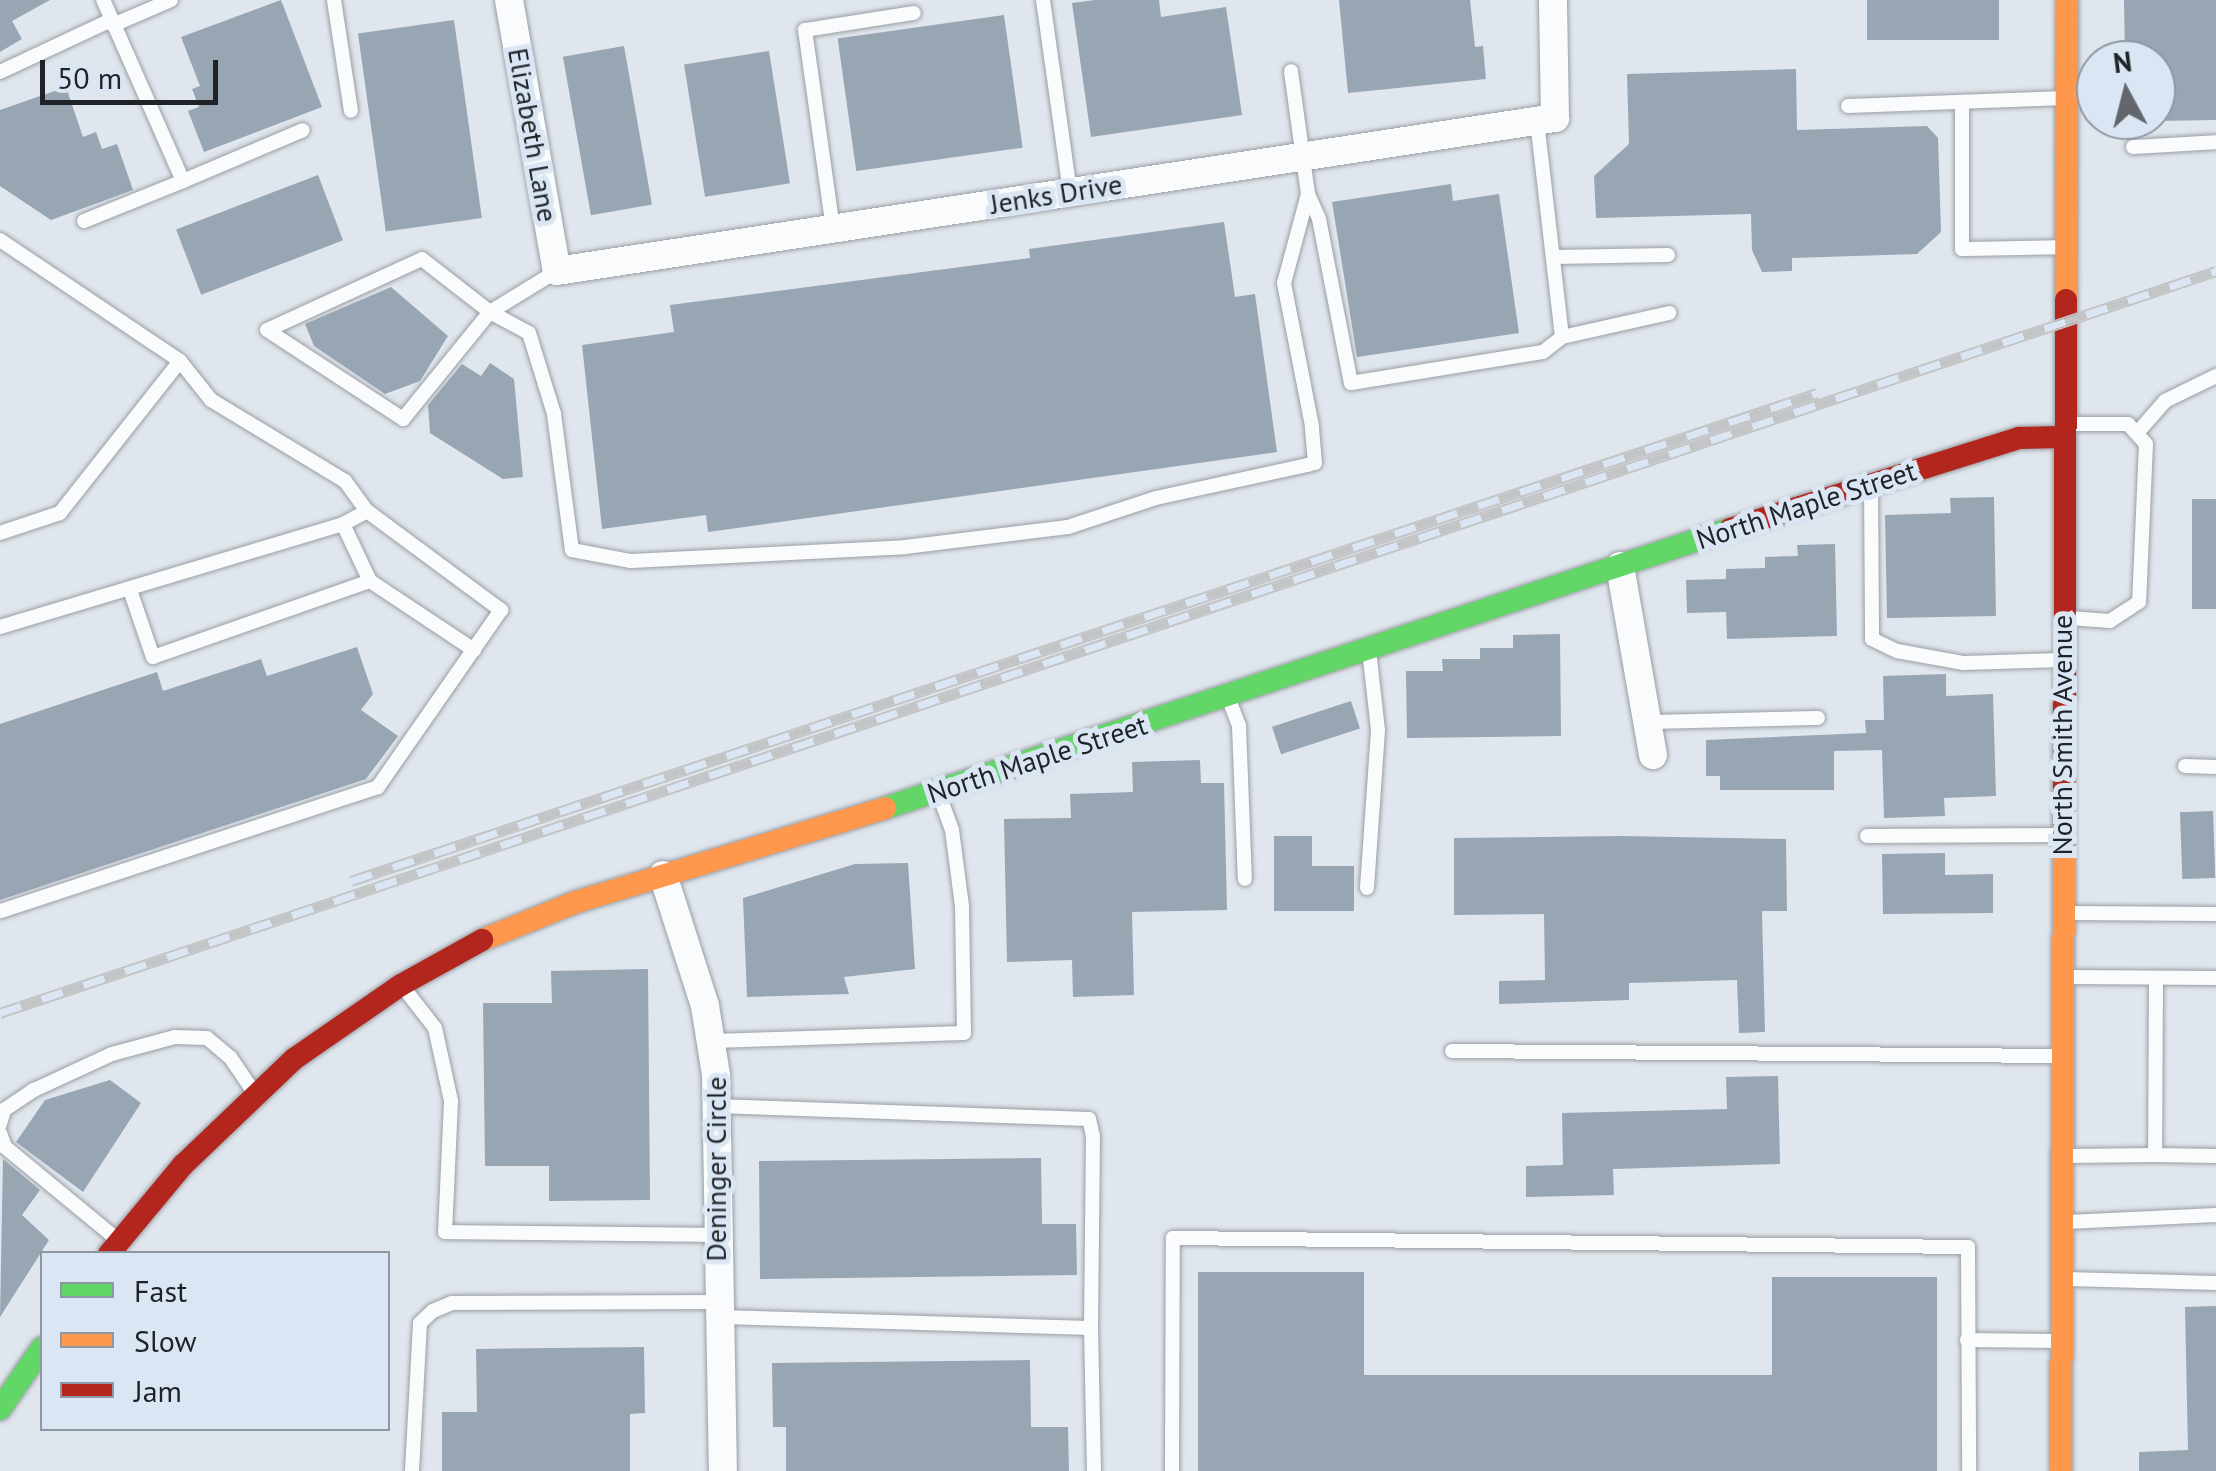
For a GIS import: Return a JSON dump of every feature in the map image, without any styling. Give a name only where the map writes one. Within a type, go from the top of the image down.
[{"type":"main road","name":"North Smith Avenue","points":[[2061,1471],[2061,430],[2066,0]]},
{"type":"main road","name":"North Maple Street","points":[[114,1247],[255,1094],[401,985],[477,942],[663,875],[939,792],[1870,482],[2019,438],[2061,430]]},
{"type":"main road","points":[[0,1409],[40,1351]]},
{"type":"street","name":"Elizabeth Lane","points":[[509,0],[557,271]]},
{"type":"street","points":[[1546,119],[1552,0]]},
{"type":"street","name":"Jenks Drive","points":[[557,271],[1546,119]]},
{"type":"street","points":[[1620,566],[1653,755]]},
{"type":"street","name":"Deninger Circle","points":[[663,875],[712,1041],[723,1471]]},
{"type":"lane","points":[[103,0],[182,180]]},
{"type":"lane","points":[[0,72],[171,0]]},
{"type":"lane","points":[[334,0],[351,110]]},
{"type":"lane","points":[[1043,0],[1070,192]]},
{"type":"lane","points":[[833,228],[805,30],[914,14]]},
{"type":"lane","points":[[1291,70],[1308,194],[1319,219],[1350,383],[1543,352],[1562,337],[1669,313]]},
{"type":"lane","points":[[1848,106],[2066,98]]},
{"type":"lane","points":[[1962,102],[1962,249],[2066,247]]},
{"type":"lane","points":[[1546,119],[1562,337]]},
{"type":"lane","points":[[84,222],[303,130]]},
{"type":"lane","points":[[2134,147],[2216,142]]},
{"type":"lane","points":[[557,271],[490,312],[403,419],[267,330],[422,259],[490,312],[529,332],[554,414],[572,550],[631,561],[904,548],[1068,527],[1156,498],[1315,463],[1284,284],[1308,194]]},
{"type":"lane","points":[[0,240],[180,360],[211,400],[345,481],[367,511],[502,610],[378,787],[0,911]]},
{"type":"lane","points":[[1554,257],[1668,255]]},
{"type":"lane","points":[[0,533],[60,512],[180,360]]},
{"type":"lane","points":[[2138,432],[2165,400],[2216,376]]},
{"type":"lane","points":[[2061,430],[2128,424],[2146,444],[2139,602],[2110,621],[2063,617]]},
{"type":"lane","points":[[1870,482],[1872,639],[1897,651],[1964,662],[2063,660]]},
{"type":"lane","points":[[0,627],[343,524],[367,511]]},
{"type":"lane","points":[[343,524],[370,581],[474,650]]},
{"type":"lane","points":[[130,590],[153,657],[370,581]]},
{"type":"lane","points":[[1367,888],[1378,730],[1368,650]]},
{"type":"lane","points":[[1227,696],[1239,726],[1245,879]]},
{"type":"lane","points":[[1649,722],[1818,718]]},
{"type":"lane","points":[[2186,766],[2216,766]]},
{"type":"lane","points":[[712,1041],[964,1033],[962,906],[952,830],[939,792]]},
{"type":"lane","points":[[1867,836],[2062,835]]},
{"type":"lane","points":[[2062,913],[2216,914]]},
{"type":"lane","points":[[2062,977],[2216,978]]},
{"type":"lane","points":[[2155,1156],[2156,978]]},
{"type":"lane","points":[[401,985],[436,1028],[451,1101],[445,1232],[716,1234]]},
{"type":"lane","points":[[0,1124],[4,1110],[34,1090],[112,1054],[175,1037],[206,1038],[230,1057],[255,1094]]},
{"type":"lane","points":[[1452,1051],[2062,1056]]},
{"type":"lane","points":[[716,1106],[1089,1119],[1094,1471]]},
{"type":"lane","points":[[0,1133],[5,1148],[114,1247]]},
{"type":"lane","points":[[2062,1156],[2216,1156]]},
{"type":"lane","points":[[2062,1222],[2216,1215]]},
{"type":"lane","points":[[1172,1471],[1174,1238],[1968,1247],[1969,1471]]},
{"type":"lane","points":[[2062,1279],[2216,1283]]},
{"type":"lane","points":[[412,1471],[420,1323],[433,1311],[452,1303],[717,1310],[1091,1328]]},
{"type":"lane","points":[[1967,1340],[2061,1341]]},
{"type":"building","points":[[0,0],[50,0],[12,21],[22,39],[0,52]]},
{"type":"building","points":[[281,0],[322,107],[204,152],[188,111],[199,107],[192,89],[200,86],[181,37]]},
{"type":"building","points":[[1159,0],[1161,17],[1226,7],[1242,115],[1091,137],[1072,3]]},
{"type":"building","points":[[1339,0],[1470,0],[1475,47],[1483,46],[1486,79],[1348,93]]},
{"type":"building","points":[[1867,0],[1999,0],[1999,40],[1867,40]]},
{"type":"building","points":[[2124,0],[2216,0],[2216,120],[2176,121],[2176,40],[2125,40]]},
{"type":"building","points":[[1004,15],[1023,148],[856,171],[838,38]]},
{"type":"building","points":[[454,20],[482,218],[386,232],[358,33]]},
{"type":"building","points":[[624,46],[652,205],[591,215],[563,57]]},
{"type":"building","points":[[769,51],[790,183],[705,197],[684,64]]},
{"type":"building","points":[[1796,69],[1797,130],[1927,126],[1938,138],[1941,232],[1917,254],[1792,258],[1792,271],[1762,272],[1752,250],[1751,214],[1596,218],[1594,176],[1629,144],[1627,74]]},
{"type":"building","points":[[66,87],[83,137],[96,132],[102,149],[117,144],[133,190],[51,220],[0,186],[0,110]]},
{"type":"building","points":[[318,175],[343,240],[201,295],[176,229]]},
{"type":"building","points":[[1451,184],[1453,201],[1499,194],[1519,333],[1357,357],[1332,202]]},
{"type":"building","points":[[1224,222],[1235,297],[1255,294],[1277,452],[708,532],[706,515],[602,529],[582,345],[674,332],[670,305],[1030,258],[1029,249]]},
{"type":"building","points":[[391,287],[448,336],[420,381],[385,394],[314,346],[305,324]]},
{"type":"building","points":[[490,363],[514,379],[523,477],[503,479],[430,433],[428,405],[462,364],[481,376]]},
{"type":"building","points":[[1994,497],[1996,616],[1887,618],[1885,515],[1951,513],[1950,498]]},
{"type":"building","points":[[2192,499],[2216,499],[2216,609],[2192,609]]},
{"type":"building","points":[[1835,544],[1837,636],[1727,639],[1726,612],[1687,613],[1686,580],[1726,579],[1726,569],[1765,568],[1765,557],[1798,556],[1797,545]]},
{"type":"building","points":[[1560,634],[1561,736],[1407,738],[1406,671],[1443,671],[1442,659],[1480,659],[1480,648],[1513,648],[1513,635]]},
{"type":"building","points":[[357,647],[373,694],[361,710],[398,736],[366,779],[0,900],[0,724],[157,672],[163,691],[261,659],[267,676]]},
{"type":"building","points":[[1946,674],[1946,696],[1993,694],[1996,796],[1944,798],[1945,816],[1884,818],[1882,750],[1834,751],[1834,790],[1720,790],[1720,776],[1706,776],[1706,740],[1866,733],[1865,720],[1884,720],[1883,676]]},
{"type":"building","points":[[1351,701],[1360,729],[1281,754],[1272,727]]},
{"type":"building","points":[[1200,760],[1201,783],[1224,783],[1227,910],[1132,912],[1134,995],[1073,997],[1072,960],[1007,962],[1004,819],[1071,818],[1070,794],[1133,792],[1132,762]]},
{"type":"building","points":[[2213,811],[2215,878],[2182,879],[2180,812]]},
{"type":"building","points":[[1274,836],[1312,836],[1312,866],[1354,866],[1354,911],[1274,911]]},
{"type":"building","points":[[1454,838],[1786,839],[1787,911],[1762,911],[1765,1032],[1739,1033],[1737,980],[1629,983],[1629,1000],[1499,1004],[1499,981],[1545,980],[1544,914],[1454,915]]},
{"type":"building","points":[[1945,853],[1945,875],[1993,874],[1993,913],[1883,914],[1882,854]]},
{"type":"building","points":[[908,863],[915,969],[844,977],[849,994],[747,997],[743,898],[855,864]]},
{"type":"building","points":[[648,969],[650,1200],[549,1201],[549,1166],[485,1166],[483,1003],[552,1003],[551,971]]},
{"type":"building","points":[[1778,1076],[1780,1164],[1613,1169],[1614,1195],[1526,1197],[1526,1166],[1563,1165],[1562,1113],[1727,1109],[1726,1077]]},
{"type":"building","points":[[110,1080],[141,1103],[83,1192],[16,1142],[45,1100]]},
{"type":"building","points":[[1041,1158],[1042,1224],[1076,1224],[1077,1275],[760,1279],[759,1161]]},
{"type":"building","points":[[3,1159],[40,1190],[22,1215],[49,1240],[0,1317]]},
{"type":"building","points":[[1198,1272],[1364,1272],[1364,1375],[1772,1375],[1772,1277],[1937,1277],[1937,1471],[1198,1471]]},
{"type":"building","points":[[2216,1306],[2216,1471],[2139,1471],[2139,1452],[2188,1450],[2185,1307]]},
{"type":"building","points":[[644,1347],[645,1413],[630,1414],[630,1471],[442,1471],[442,1412],[477,1412],[476,1349]]},
{"type":"building","points":[[1030,1360],[1031,1427],[1068,1427],[1069,1471],[786,1471],[786,1427],[773,1427],[772,1363]]},
{"type":"railway","points":[[0,1013],[2216,271]]},
{"type":"railway","points":[[351,881],[1817,393]]},
{"type":"traffic: fast","points":[[885,808],[1730,529]]},
{"type":"traffic: fast","points":[[0,1409],[40,1351]]},
{"type":"traffic: slow","points":[[2066,300],[2067,0]]},
{"type":"traffic: slow","points":[[482,940],[576,902],[885,808]]},
{"type":"traffic: slow","points":[[2061,1471],[2064,843]]},
{"type":"traffic: jam","points":[[2064,843],[2066,300]]},
{"type":"traffic: jam","points":[[1730,529],[2019,438],[2061,437]]},
{"type":"traffic: jam","points":[[111,1251],[183,1165],[294,1059],[401,985],[482,940]]}]
